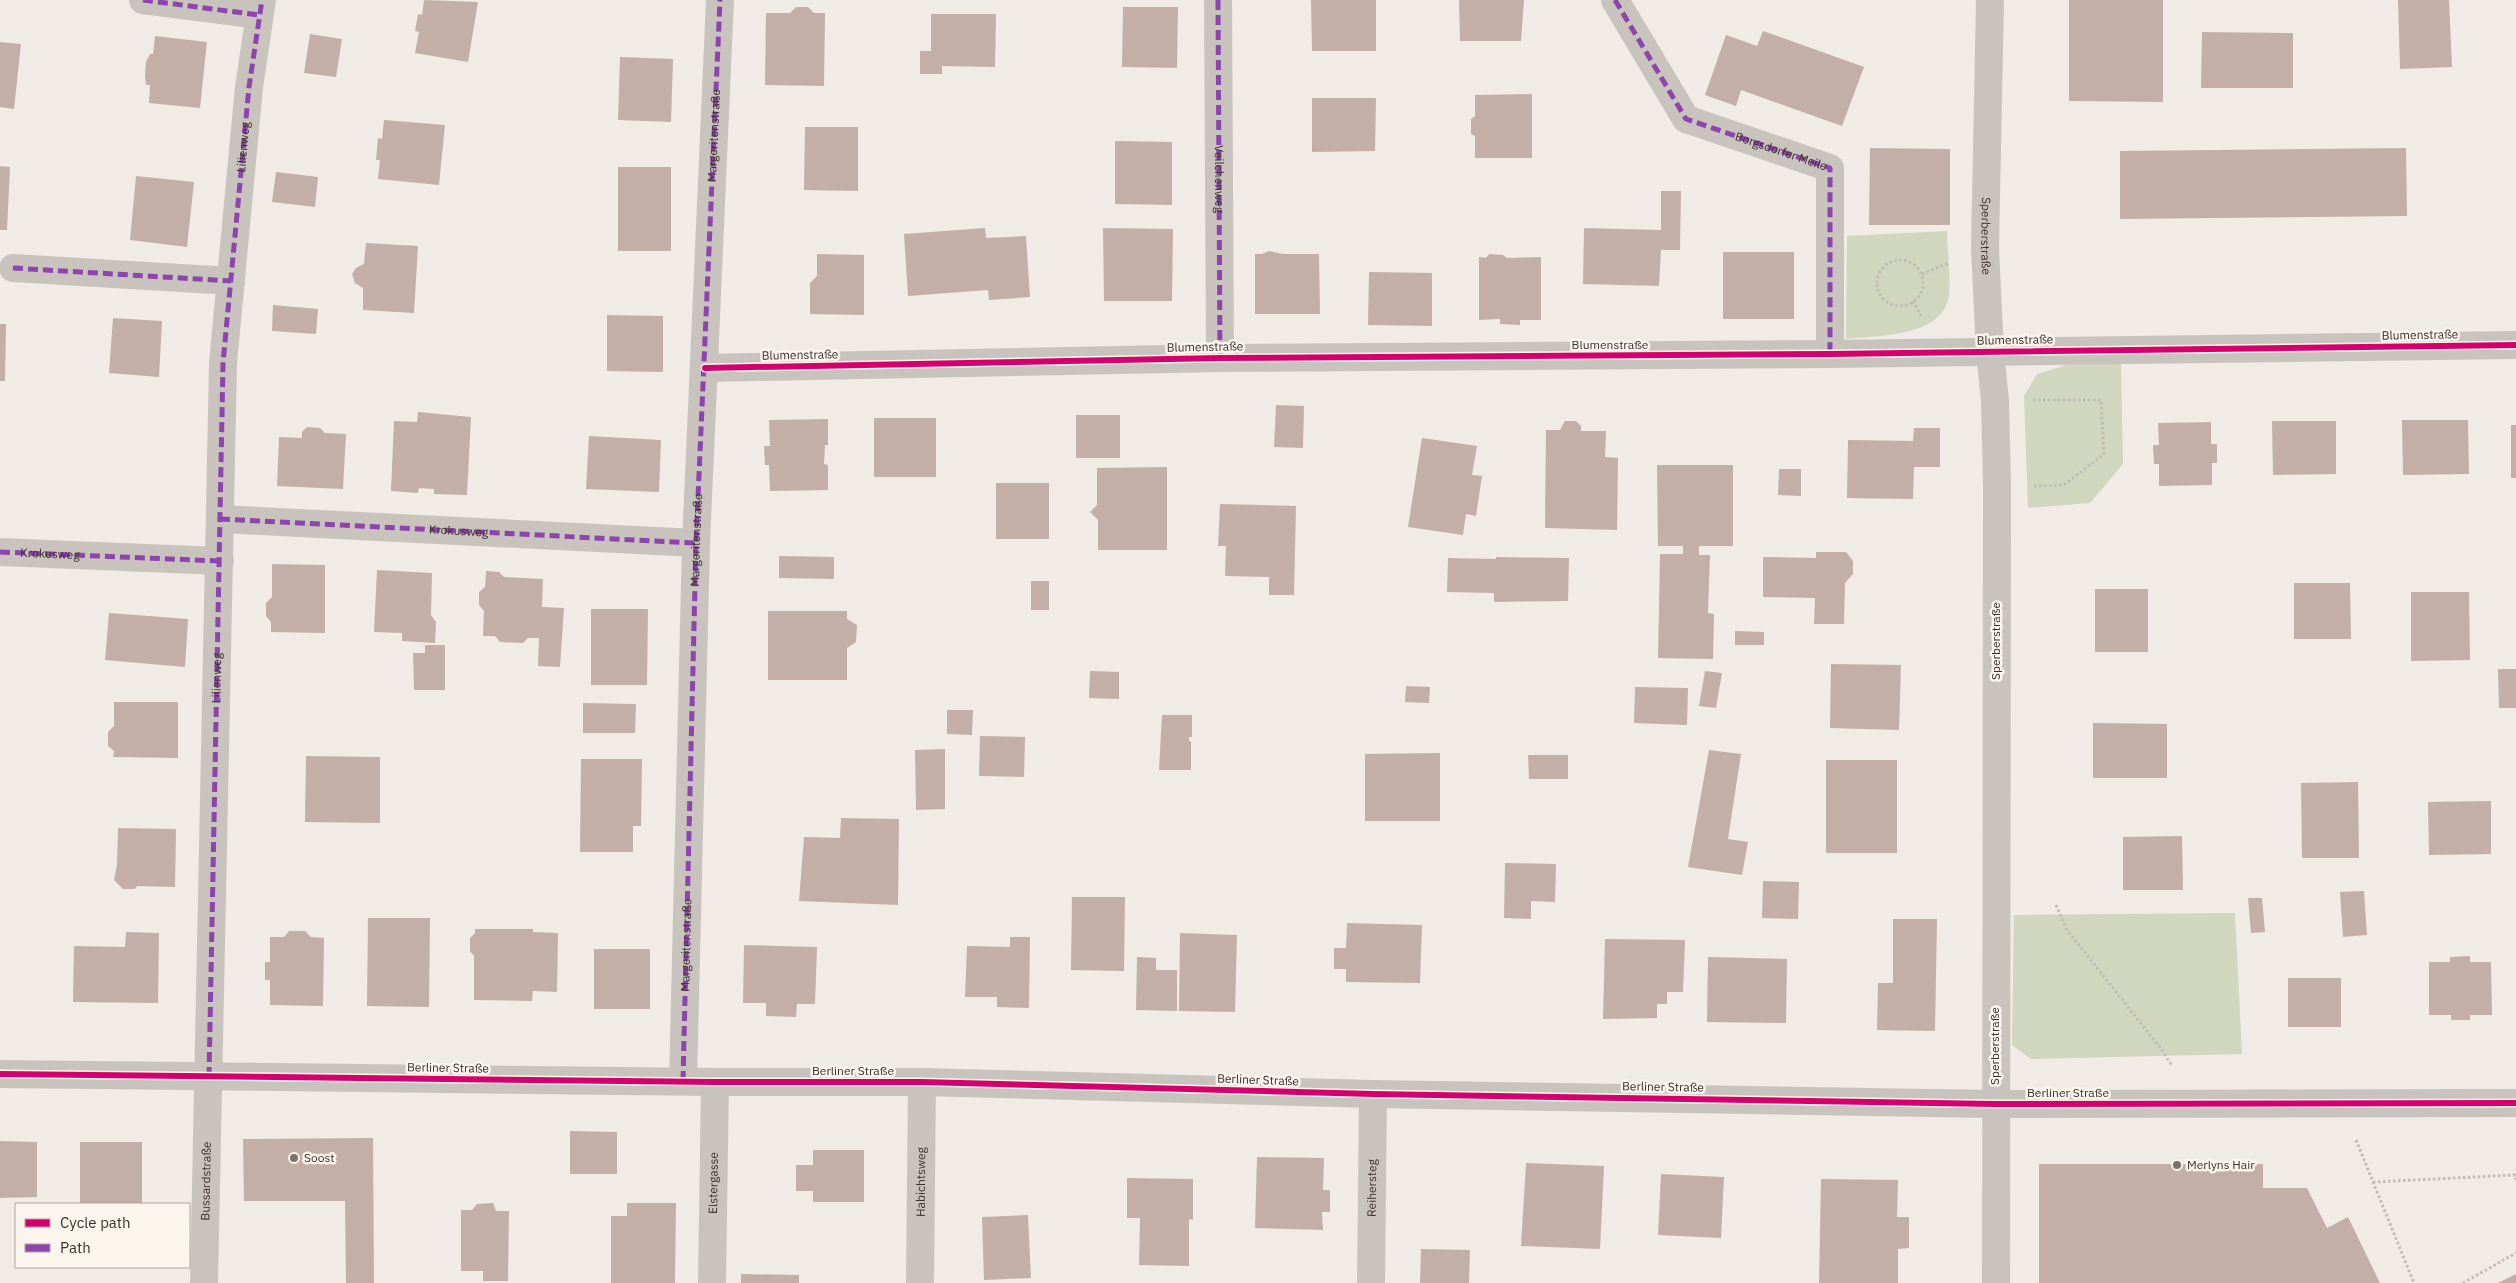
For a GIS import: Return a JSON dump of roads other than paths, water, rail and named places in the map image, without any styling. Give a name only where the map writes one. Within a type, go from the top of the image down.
[{"type":"street","name":"Lilienweg","points":[[143,0],[260,7],[249,87],[223,362],[209,1077]]},
{"type":"street","name":"Margeritenstraße","points":[[683,1081],[696,543],[720,0]]},
{"type":"street","name":"Veilchenweg","points":[[1218,0],[1220,358]]},
{"type":"street","name":"Borgsdorfer Meile","points":[[1615,0],[1686,119],[1830,168],[1830,354]]},
{"type":"street","name":"Sperberstraße","points":[[1990,0],[1985,248],[1990,352],[1995,401],[1997,486],[1994,1104],[1996,1283]]},
{"type":"street","points":[[13,268],[231,280]]},
{"type":"street","name":"Blumenstraße","points":[[705,368],[1220,358],[1830,354],[2516,345]]},
{"type":"street","name":"Krokusweg","points":[[220,519],[696,543]]},
{"type":"street","name":"Krokusweg","points":[[0,552],[220,560]]},
{"type":"street","name":"Berliner Straße","points":[[0,1074],[715,1082],[922,1082],[1373,1094],[1994,1104],[2516,1103]]},
{"type":"street","name":"Bussardstraße","points":[[204,1283],[209,1077]]},
{"type":"street","name":"Elstergasse","points":[[712,1283],[715,1082]]},
{"type":"street","name":"Habichtsweg","points":[[920,1283],[922,1082]]},
{"type":"street","name":"Reihersteg","points":[[1371,1283],[1373,1094]]},
{"type":"place","name":"Soost","points":[[294,1158]]},
{"type":"place","name":"Merlyns Hair","points":[[2177,1165]]}]
